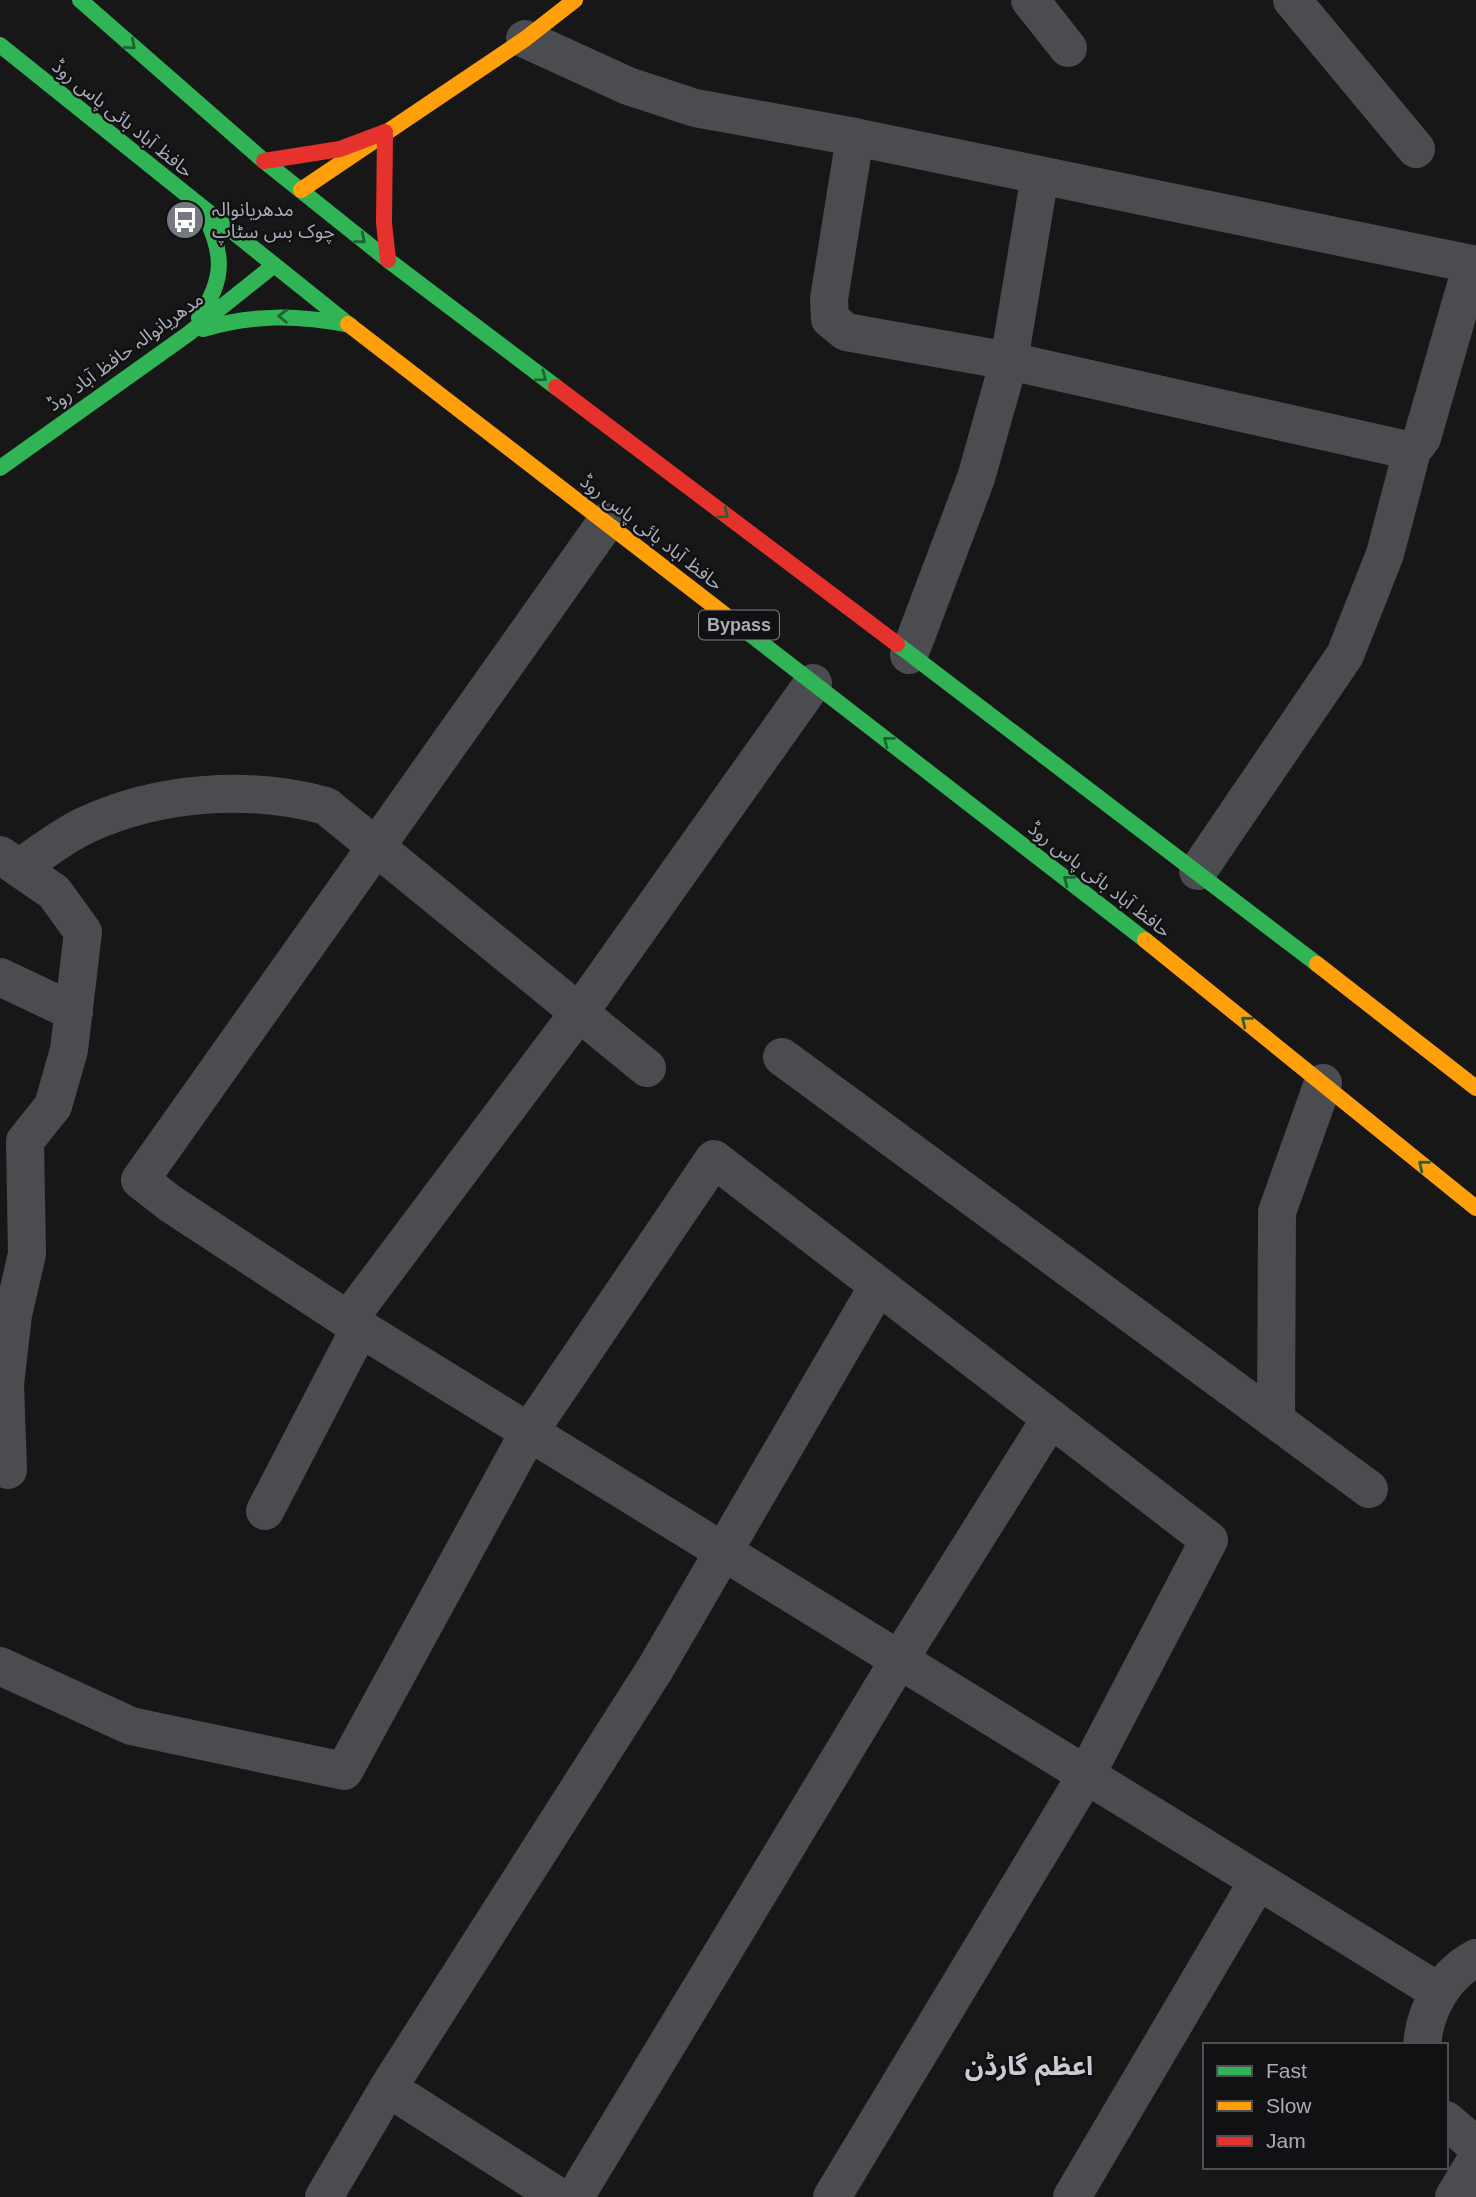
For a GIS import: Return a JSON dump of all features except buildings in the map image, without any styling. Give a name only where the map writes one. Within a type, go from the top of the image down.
[{"type":"main road","points":[[80,0],[264,160],[388,260],[1198,871],[1476,1088]]},
{"type":"main road","points":[[301,190],[525,39],[575,0]]},
{"type":"main road","name":"حافظ آباد بائی پاس روڈ","points":[[0,45],[273,266],[1164,955],[1476,1208]]},
{"type":"main road","points":[[264,160],[340,149],[385,132]]},
{"type":"main road","points":[[385,132],[384,223],[388,260]]},
{"type":"main road","points":[[188,334],[217,292],[220,270],[217,241],[202,208]]},
{"type":"main road","name":"مدھریانوالہ حافظ آباد روڈ","points":[[0,468],[188,334],[273,266]]},
{"type":"main road","points":[[188,334],[237,318],[275,315],[309,317],[350,325]]},
{"type":"street","points":[[1030,0],[1068,48]]},
{"type":"street","points":[[1292,0],[1416,149]]},
{"type":"street","points":[[525,39],[628,86],[695,108],[855,137],[1474,265],[1422,438],[1412,451],[1385,554],[1345,655],[1198,871]]},
{"type":"street","points":[[855,137],[829,299],[830,319],[846,332],[1009,361],[1412,451]]},
{"type":"street","points":[[909,655],[976,478],[1009,361],[1040,175]]},
{"type":"street","points":[[606,523],[141,1180],[171,1204],[354,1324],[1439,1993]]},
{"type":"street","points":[[264,1511],[354,1324],[813,683]]},
{"type":"street","points":[[9,862],[86,825],[186,796],[286,795],[326,806],[647,1068]]},
{"type":"street","points":[[8,1470],[5,1384],[13,1315],[27,1254],[25,1141],[52,1106],[69,1050],[83,932],[54,892],[9,862]]},
{"type":"street","points":[[0,977],[74,1012]]},
{"type":"street","points":[[782,1056],[1369,1489]]},
{"type":"street","points":[[1276,1420],[1277,1212],[1323,1083]]},
{"type":"street","points":[[0,1666],[131,1726],[344,1771],[529,1432],[714,1159],[1209,1540],[1085,1777],[832,2197]]},
{"type":"street","points":[[324,2197],[388,2088],[655,1669],[878,1286]]},
{"type":"street","points":[[575,2197],[899,1660],[1051,1418]]},
{"type":"street","points":[[1072,2197],[1258,1881]]},
{"type":"street","points":[[1422,2043],[1429,2012],[1439,1993],[1452,1976],[1476,1958]]},
{"type":"street","points":[[388,2088],[559,2197]]},
{"type":"street","points":[[1448,2122],[1476,2146]]},
{"type":"street","points":[[1454,2197],[1476,2160]]},
{"type":"traffic: fast","points":[[80,0],[264,161],[388,260],[556,387]]},
{"type":"traffic: fast","points":[[0,45],[348,324]]},
{"type":"traffic: fast","points":[[199,318],[214,289],[219,264],[218,251],[202,208]]},
{"type":"traffic: fast","points":[[0,468],[188,334],[273,266]]},
{"type":"traffic: fast","points":[[203,329],[240,321],[276,318],[313,319],[350,325]]},
{"type":"traffic: fast","points":[[737,624],[1145,940]]},
{"type":"traffic: fast","points":[[897,644],[1317,964]]},
{"type":"traffic: slow","points":[[301,190],[525,39],[575,0]]},
{"type":"traffic: slow","points":[[348,324],[737,624]]},
{"type":"traffic: slow","points":[[1145,940],[1476,1208]]},
{"type":"traffic: slow","points":[[1317,964],[1476,1088]]},
{"type":"traffic: jam","points":[[264,161],[340,149],[385,132],[384,223],[388,260]]},
{"type":"traffic: jam","points":[[556,387],[897,644]]},
{"type":"place","name":"مدھریانوالہ چوک بس سٹاپ","points":[[185,220]]},
{"type":"district","name":"اعظم گارڈن","points":[[1029,2066]]}]
